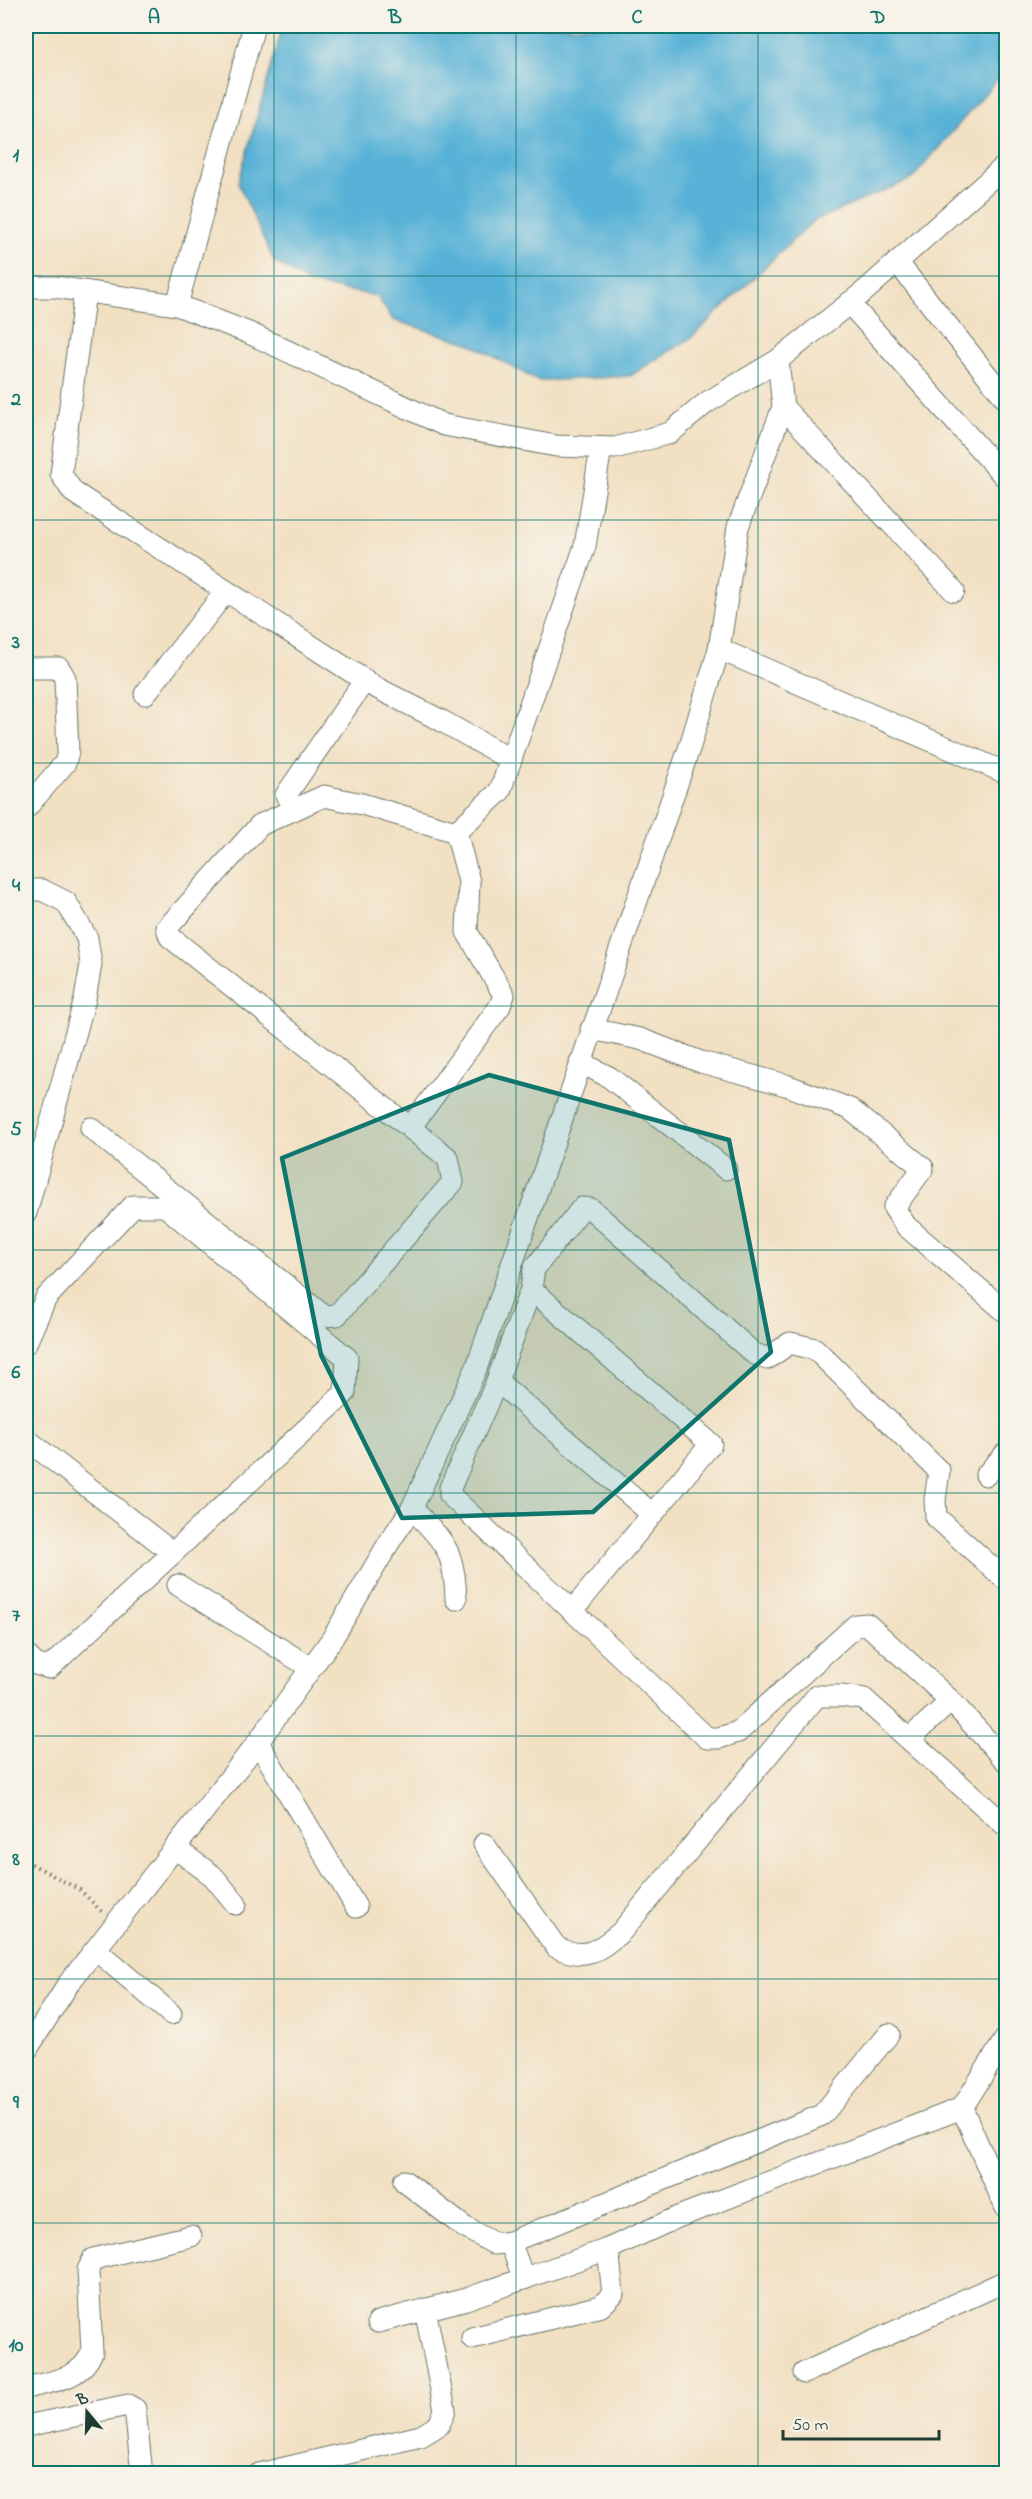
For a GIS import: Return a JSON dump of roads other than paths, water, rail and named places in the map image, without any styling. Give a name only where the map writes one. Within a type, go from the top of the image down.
[{"type":"street","points":[[177,305],[254,26]]},
{"type":"street","points":[[26,287],[56,287],[177,305],[249,333],[444,425],[556,446],[615,448],[670,433],[706,403],[778,360],[897,262],[1006,165]]},
{"type":"street","points":[[897,262],[1003,389]]},
{"type":"street","points":[[85,292],[61,474],[74,492],[364,680],[511,760]]},
{"type":"street","points":[[849,303],[1006,478]]},
{"type":"street","points":[[26,2051],[69,1983],[258,1742],[332,1639],[412,1508],[476,1369],[690,746],[719,649],[738,527],[783,407],[778,360]]},
{"type":"street","points":[[783,407],[954,591]]},
{"type":"street","points":[[456,832],[500,791],[585,546],[601,448]]},
{"type":"street","points":[[145,694],[226,591]]},
{"type":"street","points":[[719,649],[1006,773]]},
{"type":"street","points":[[26,668],[59,668],[65,678],[68,752],[65,763],[26,808]]},
{"type":"street","points":[[286,795],[364,680]]},
{"type":"street","points":[[91,1128],[324,1316],[337,1316],[453,1182],[448,1158],[170,937],[167,928],[260,825],[324,796],[362,804],[456,832]]},
{"type":"street","points":[[410,1128],[500,1006],[504,995],[467,932],[469,880],[456,832]]},
{"type":"street","points":[[26,890],[42,890],[66,902],[87,938],[91,964],[85,999],[26,1213]]},
{"type":"street","points":[[591,1029],[640,1039],[701,1062],[786,1085],[850,1109],[923,1168],[894,1208],[906,1226],[1006,1312]]},
{"type":"street","points":[[580,1062],[609,1077],[726,1169]]},
{"type":"street","points":[[26,1342],[46,1298],[133,1206],[165,1206],[347,1358],[345,1393],[50,1668],[35,1664],[26,1655]]},
{"type":"street","points":[[1006,1580],[936,1517],[935,1500],[939,1471],[815,1349],[790,1343],[767,1359],[753,1353],[591,1209],[582,1208],[534,1269],[531,1289],[497,1381],[450,1488],[450,1495],[707,1738],[719,1738],[738,1732],[856,1625],[867,1624],[951,1701],[1006,1761]]},
{"type":"street","points":[[531,1289],[711,1444],[572,1611]]},
{"type":"street","points":[[497,1381],[652,1514]]},
{"type":"street","points":[[26,1439],[173,1553]]},
{"type":"street","points":[[986,1475],[1006,1453]]},
{"type":"street","points":[[412,1508],[451,1553],[455,1569],[456,1599]]},
{"type":"street","points":[[178,1585],[311,1668]]},
{"type":"street","points":[[484,1844],[556,1947],[572,1955],[590,1953],[606,1945],[621,1932],[817,1696],[864,1699],[1006,1826]]},
{"type":"street","points":[[909,1738],[951,1701]]},
{"type":"street","points":[[258,1742],[356,1906]]},
{"type":"street","points":[[175,1848],[213,1876],[236,1904]]},
{"type":"street","points":[[96,1950],[171,2014]]},
{"type":"street","points":[[404,2181],[464,2227],[495,2244],[510,2242],[822,2115],[889,2034]]},
{"type":"street","points":[[378,2322],[466,2299],[608,2249],[678,2217],[962,2108],[1006,2038]]},
{"type":"street","points":[[962,2108],[1006,2208]]},
{"type":"street","points":[[26,2388],[76,2374],[88,2361],[92,2352],[88,2270],[93,2259],[191,2236]]},
{"type":"street","points":[[510,2242],[524,2279]]},
{"type":"street","points":[[472,2338],[601,2306],[613,2294],[608,2249]]},
{"type":"street","points":[[804,2373],[1006,2281]]},
{"type":"street","points":[[259,2474],[421,2436],[439,2425],[445,2410],[426,2309]]},
{"type":"street","points":[[26,2426],[128,2405],[135,2409],[142,2474]]},
{"type":"water","points":[[283,26],[1006,26],[1006,69],[912,179],[813,221],[691,338],[630,376],[538,381],[469,343],[393,320],[377,296],[311,284],[274,261],[238,183]]}]
